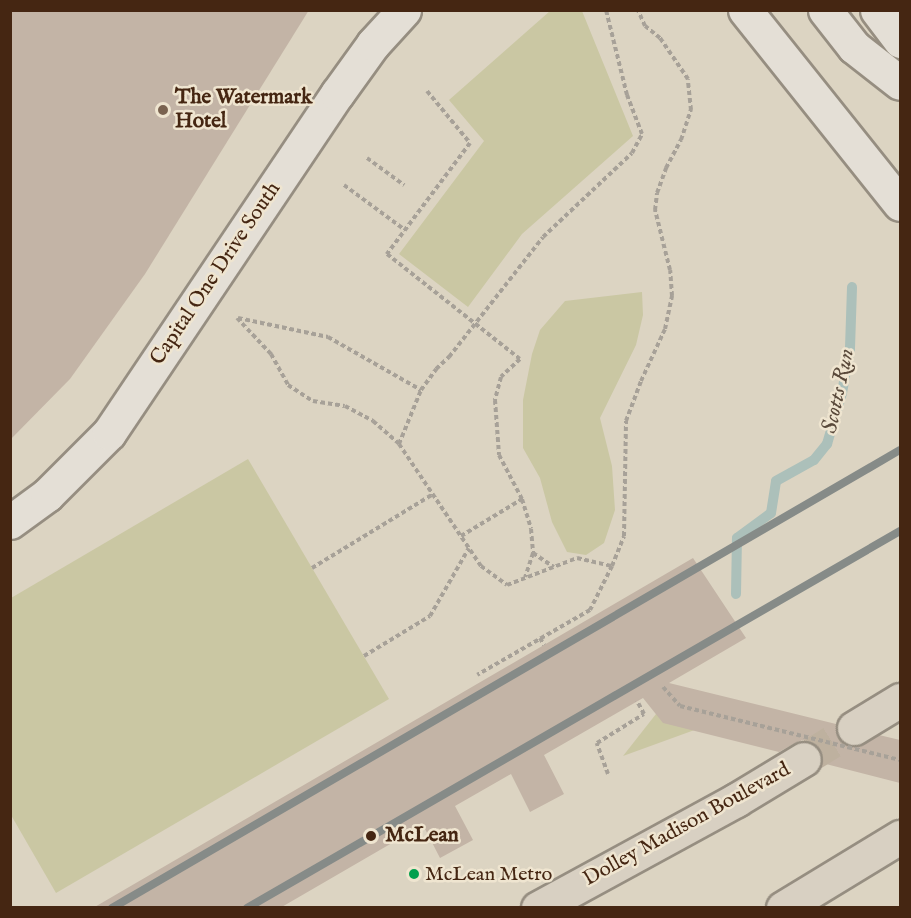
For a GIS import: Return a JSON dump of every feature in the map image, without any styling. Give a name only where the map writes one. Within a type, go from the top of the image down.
[{"type":"main road","points":[[854,728],[900,700]]},
{"type":"main road","name":"Dolley Madison Boulevard","points":[[538,908],[736,800],[804,759]]},
{"type":"main road","points":[[783,908],[900,837]]},
{"type":"street","name":"Capital One Drive South","points":[[10,522],[46,495],[109,433],[337,94],[373,44],[405,10]]},
{"type":"street","points":[[745,10],[900,204]]},
{"type":"street","points":[[825,10],[854,47],[900,83]]},
{"type":"street","points":[[877,10],[900,41]]},
{"type":"path","points":[[399,444],[421,390],[436,369],[476,325],[543,237],[632,153],[642,134],[627,96],[606,10]]},
{"type":"path","points":[[477,675],[590,610],[624,536],[626,421],[640,381],[665,329],[672,296],[670,270],[655,210],[657,194],[666,168],[681,141],[691,110],[688,79],[660,38],[645,26],[638,10]]},
{"type":"path","points":[[427,91],[470,143],[387,254],[520,359],[501,377],[495,400],[499,455],[522,499],[531,529],[533,553],[525,578]]},
{"type":"path","points":[[367,158],[404,185]]},
{"type":"path","points":[[344,185],[405,230]]},
{"type":"path","points":[[421,390],[328,337],[237,318],[271,354],[288,385],[313,401],[345,406],[373,421],[399,444],[481,566],[507,585],[577,558],[612,566]]},
{"type":"path","points":[[312,568],[433,494]]},
{"type":"path","points":[[460,536],[522,499]]},
{"type":"path","points":[[364,656],[430,616],[469,548]]},
{"type":"path","points":[[533,553],[554,567]]},
{"type":"path","points":[[540,638],[544,645]]},
{"type":"path","points":[[663,687],[680,706],[900,760]]},
{"type":"path","points":[[608,774],[597,743],[644,714],[637,701]]},
{"type":"shaded area","points":[[550,11],[582,11],[633,136],[522,234],[468,307],[399,254],[484,141],[449,100]]},
{"type":"shaded area","points":[[642,292],[643,315],[636,345],[600,418],[612,466],[615,510],[604,543],[586,555],[567,552],[552,522],[540,478],[523,448],[523,400],[532,354],[540,330],[565,301]]},
{"type":"shaded area","points":[[248,459],[389,699],[56,893],[11,815],[11,598]]},
{"type":"shaded area","points":[[656,714],[700,728],[623,756]]},
{"type":"building","points":[[10,10],[309,10],[145,274],[70,379],[10,440]]},
{"type":"building","points":[[693,558],[746,638],[669,683],[836,724],[838,737],[846,745],[854,747],[879,735],[900,740],[900,783],[822,763],[820,750],[813,742],[803,740],[779,752],[663,723],[643,698],[544,755],[564,794],[530,812],[511,774],[455,806],[473,840],[440,858],[423,825],[280,908],[93,908]]},
{"type":"waterway","name":"Scotts Run","points":[[736,594],[737,538],[771,513],[776,481],[814,460],[827,444],[842,393],[850,348],[852,287]]},
{"type":"tunnel","points":[[804,759],[854,728]]},
{"type":"transit line","points":[[112,908],[900,450]]},
{"type":"transit line","points":[[247,908],[900,531]]},
{"type":"place","name":"The Watermark Hotel","points":[[163,110]]},
{"type":"place","name":"McLean","points":[[371,836]]},
{"type":"place","name":"McLean Metro","points":[[414,874]]}]
